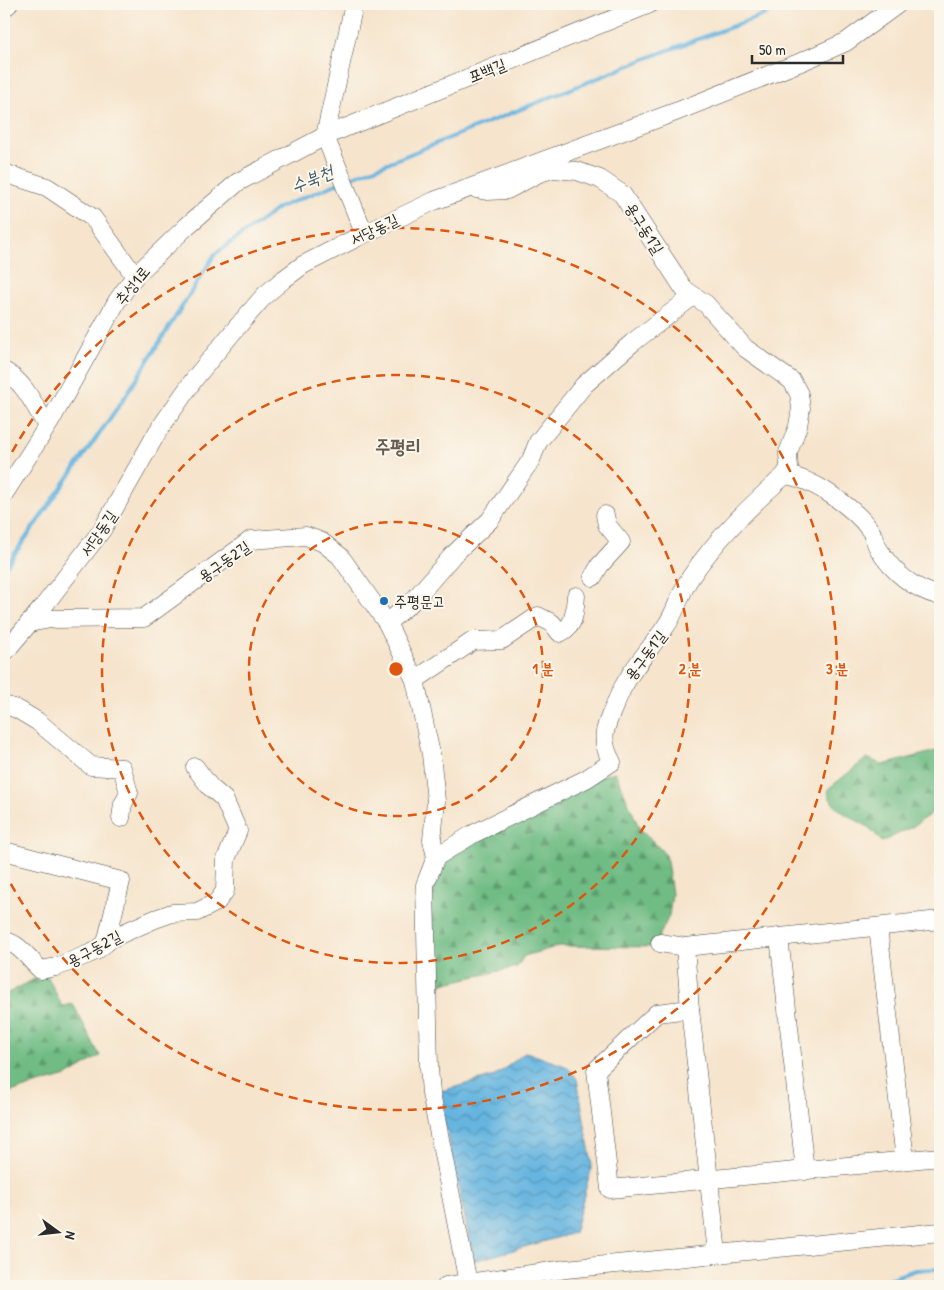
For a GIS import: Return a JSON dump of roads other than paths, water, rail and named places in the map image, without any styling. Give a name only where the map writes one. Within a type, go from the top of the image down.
[{"type":"street","points":[[4,8],[9,4]]},
{"type":"street","points":[[354,4],[327,140],[364,233]]},
{"type":"street","name":"포백길","points":[[327,140],[650,4]]},
{"type":"street","name":"서당동길","points":[[4,654],[102,530],[158,431],[195,378],[265,295],[284,278],[303,265],[364,233],[434,201],[678,111],[846,42],[898,4]]},
{"type":"street","name":"추성1로","points":[[4,494],[47,426],[117,301],[135,276],[187,226],[238,182],[327,140]]},
{"type":"street","name":"용구동1길","points":[[436,857],[472,834],[524,811],[600,771],[612,762],[607,753],[605,725],[629,672],[667,625],[688,580],[706,556],[728,530],[785,475],[789,468],[788,453],[798,426],[801,408],[799,394],[792,381],[745,348],[706,304],[684,289],[622,194],[600,179],[577,171],[553,169],[539,173],[507,190],[487,191],[471,188]]},
{"type":"street","points":[[4,173],[46,187],[93,218],[135,276]]},
{"type":"street","points":[[388,623],[413,601],[453,555],[490,520],[531,460],[538,442],[584,385],[632,343],[693,296]]},
{"type":"street","points":[[4,370],[12,375],[26,390],[47,426]]},
{"type":"street","points":[[785,475],[792,476],[818,488],[847,506],[870,530],[878,548],[905,580],[940,596]]},
{"type":"street","points":[[593,577],[600,565],[621,542],[607,525],[605,515]]},
{"type":"street","name":"용구동2길","points":[[30,623],[51,619],[144,618],[251,540],[306,536],[322,542],[340,556],[388,623],[415,680],[435,778],[436,801],[432,840],[436,857]]},
{"type":"street","points":[[415,680],[473,641],[502,640],[538,616],[552,623],[560,633],[569,629],[573,623],[576,596]]},
{"type":"street","points":[[4,705],[17,709],[37,721],[90,766],[122,768],[129,793],[123,804],[121,818]]},
{"type":"street","name":"용구동2길","points":[[4,941],[10,942],[21,949],[41,970],[56,968],[79,958],[112,938],[156,919],[172,913],[197,912],[217,902],[225,891],[226,859],[238,831],[224,799],[210,787],[195,768]]},
{"type":"street","points":[[4,851],[122,881],[106,943]]},
{"type":"street","points":[[436,857],[425,885],[429,1068],[431,1094],[468,1283]]},
{"type":"street","points":[[660,943],[685,947],[940,920]]},
{"type":"street","points":[[878,927],[905,1160]]},
{"type":"street","points":[[779,937],[806,1171]]},
{"type":"street","points":[[685,947],[717,1253]]},
{"type":"street","points":[[690,1009],[657,1013],[596,1070],[610,1189],[806,1171],[940,1156]]},
{"type":"street","points":[[446,1286],[566,1268],[940,1232]]},
{"type":"water","points":[[526,1052],[568,1067],[577,1079],[592,1165],[574,1233],[474,1261],[438,1092],[495,1076]]},
{"type":"waterway","name":"수북천","points":[[348,179],[655,55],[766,14],[781,4]]},
{"type":"waterway","name":"수북천","points":[[4,569],[125,397],[215,254],[280,207],[339,183]]},
{"type":"waterway","points":[[867,1286],[916,1270],[940,1269]]},
{"type":"place","name":"주평문고","points":[[384,601]]},
{"type":"district","name":"주평리","points":[[398,446]]}]
